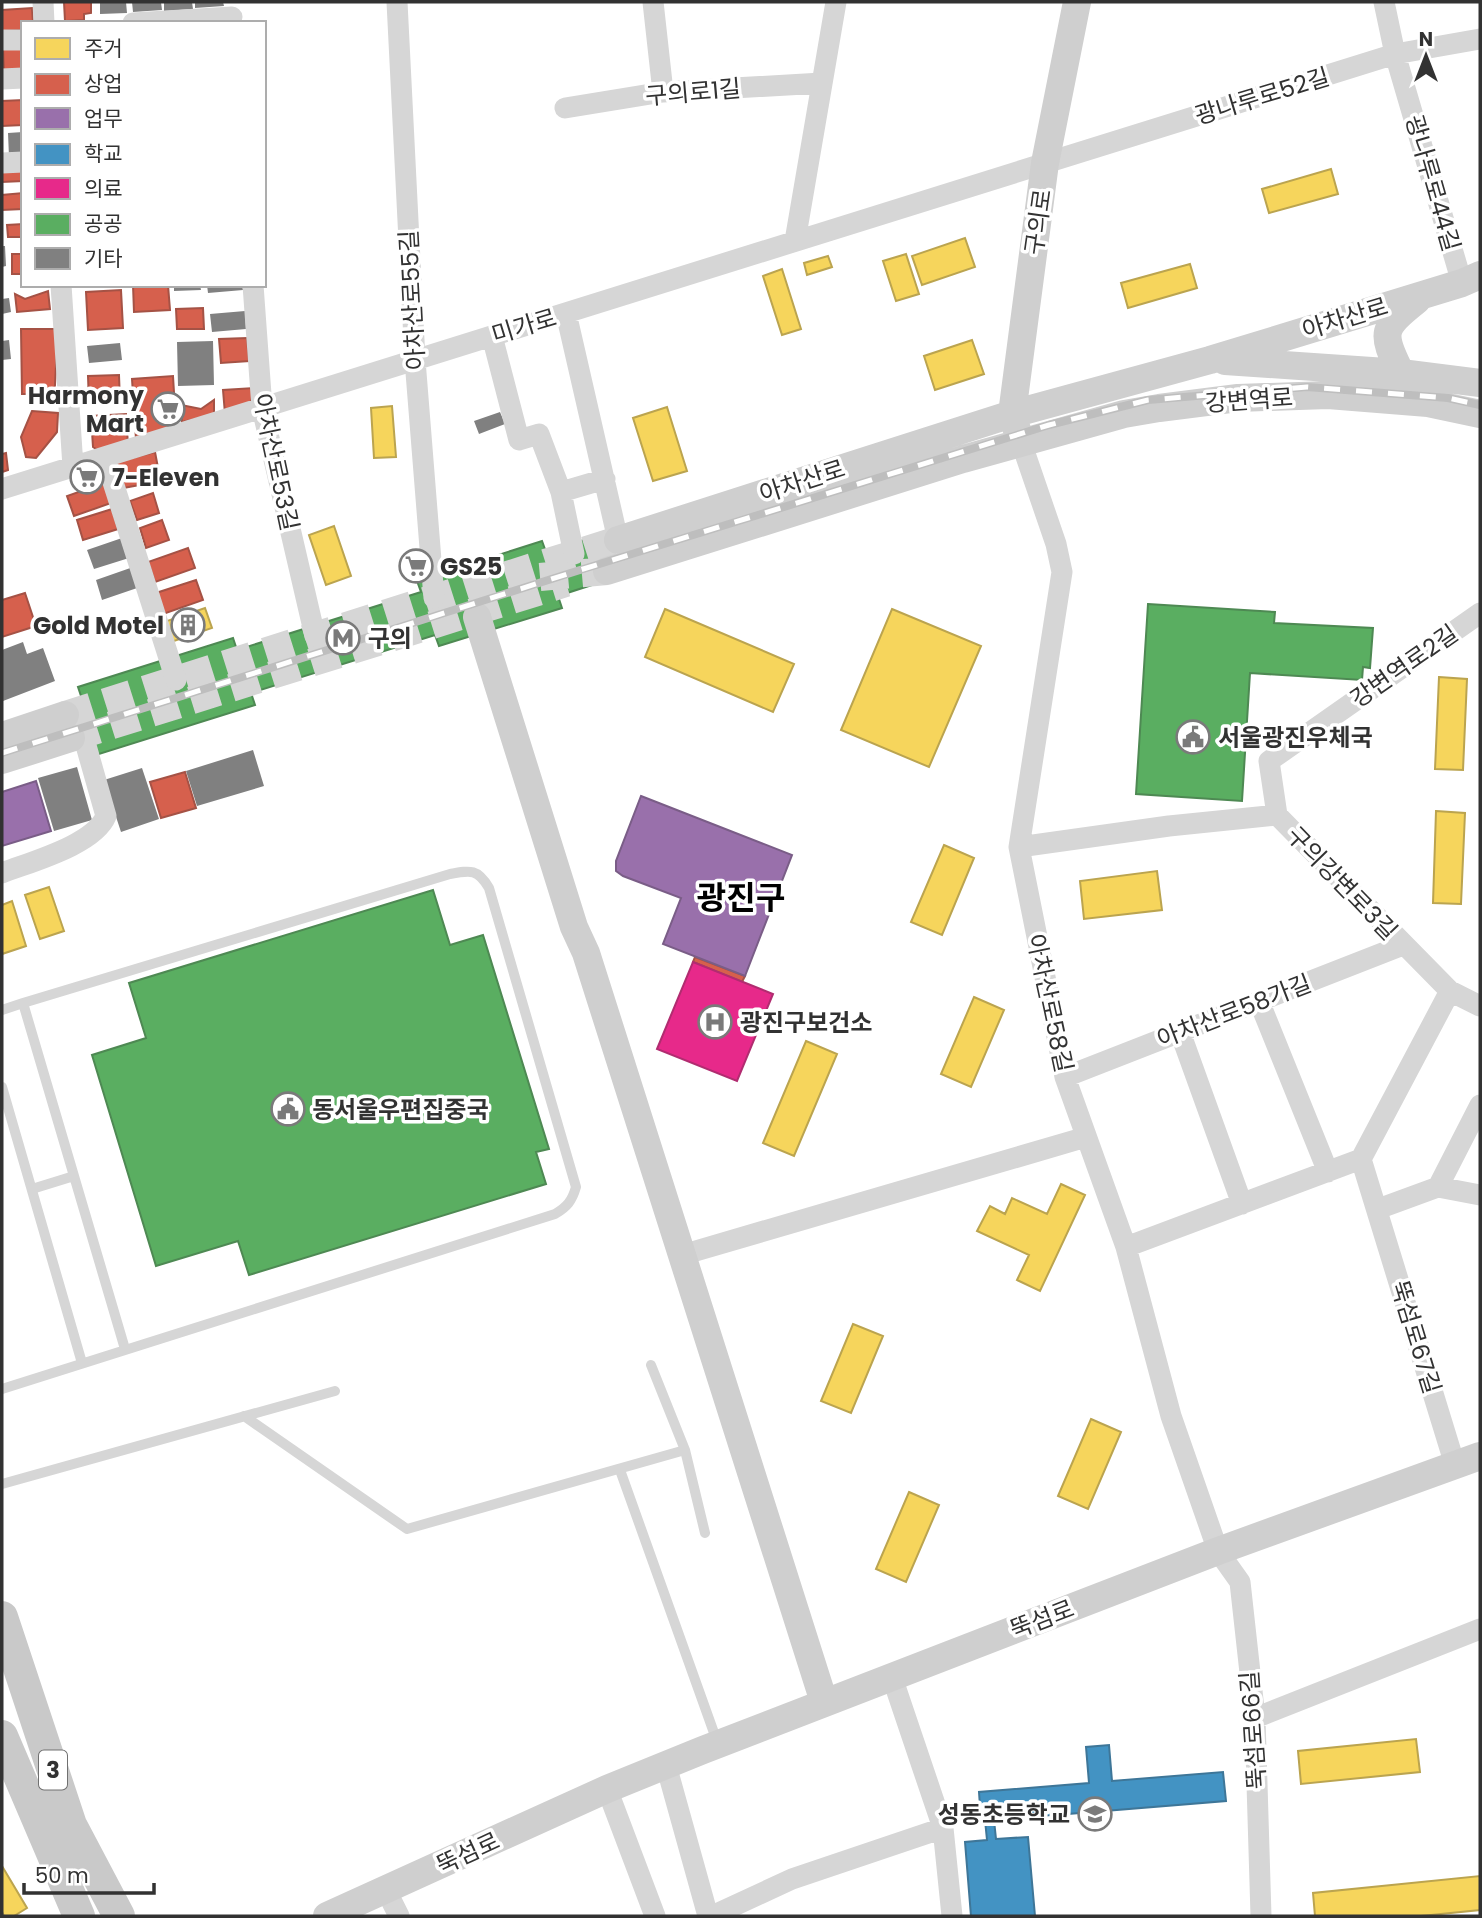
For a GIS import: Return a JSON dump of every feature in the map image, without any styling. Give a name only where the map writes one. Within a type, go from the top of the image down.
[{"type":"main road","name":"구의로","points":[[1021,442],[1012,414],[1045,163],[1077,2]]},
{"type":"main road","name":"아차산로","points":[[607,571],[650,544],[1012,414],[1210,360],[1471,279]]},
{"type":"main road","points":[[1401,373],[1387,338],[1392,320],[1425,294]]},
{"type":"main road","name":"아차산로","points":[[1124,414],[1210,360]]},
{"type":"main road","name":"강변역로","points":[[1210,360],[1401,373],[1480,383]]},
{"type":"main road","name":"강변역로","points":[[1021,442],[1124,414],[1238,398],[1328,395],[1428,403],[1480,414]]},
{"type":"main road","name":"아차산로","points":[[618,540],[650,544],[1021,442]]},
{"type":"main road","points":[[477,617],[824,1702]]},
{"type":"main road","points":[[2,736],[73,729]]},
{"type":"main road","points":[[2,760],[73,729]]},
{"type":"main road","name":"뚝섬로","points":[[327,1916],[607,1789],[718,1744],[1218,1551],[1468,1461]]},
{"type":"main road","name":"3","points":[[2,1617],[71,1825],[119,1916]]},
{"type":"main road","name":"3","points":[[5,1757],[79,1916]]},
{"type":"street","points":[[43,2],[44,21]]},
{"type":"street","name":"아차산로55길","points":[[397,2],[415,360],[434,598]]},
{"type":"street","points":[[653,2],[663,92]]},
{"type":"street","points":[[795,242],[836,2]]},
{"type":"street","name":"광나루로44길","points":[[1384,2],[1395,54],[1471,279]]},
{"type":"street","points":[[155,21],[232,14]]},
{"type":"street","name":"광나루로52길","points":[[1045,163],[1395,54],[1480,39]]},
{"type":"street","points":[[2,40],[21,40]]},
{"type":"street","points":[[2,79],[21,78]]},
{"type":"street","name":"구의로1길","points":[[565,108],[663,92],[822,83]]},
{"type":"street","points":[[2,163],[21,162]]},
{"type":"street","name":"미가로","points":[[2,489],[1045,163]]},
{"type":"street","points":[[61,287],[73,467]]},
{"type":"street","name":"아차산로53길","points":[[253,287],[262,408],[314,636]]},
{"type":"street","name":"아차산로","points":[[566,313],[618,540]]},
{"type":"street","points":[[492,336],[519,440],[539,434],[561,492],[574,554]]},
{"type":"street","name":"아차산로58길","points":[[1021,442],[1056,544],[1062,572],[1019,847],[1065,1077],[1126,1247],[1171,1416],[1218,1551]]},
{"type":"street","points":[[106,457],[176,680]]},
{"type":"street","points":[[561,492],[605,479]]},
{"type":"street","name":"강변역로2길","points":[[1277,815],[1269,761],[1480,613]]},
{"type":"street","points":[[2,873],[86,838],[100,828],[106,816],[73,729]]},
{"type":"street","name":"구의강변로3길","points":[[1019,847],[1170,826],[1277,815],[1450,991],[1480,1006]]},
{"type":"street","name":"아차산로58가길","points":[[1065,1077],[1403,945]]},
{"type":"street","points":[[1126,1247],[1362,1159],[1450,991]]},
{"type":"street","points":[[1259,1001],[1328,1172]]},
{"type":"street","points":[[1180,1032],[1242,1204]]},
{"type":"street","points":[[1438,1187],[1480,1105]]},
{"type":"street","points":[[682,1255],[1086,1137]]},
{"type":"street","name":"뚝섬로67길","points":[[1362,1159],[1468,1461]]},
{"type":"street","points":[[1378,1209],[1438,1187],[1480,1195]]},
{"type":"street","name":"뚝섬로66길","points":[[1218,1551],[1240,1582],[1255,1718],[1261,1916]]},
{"type":"street","points":[[1255,1718],[1480,1629]]},
{"type":"street","points":[[892,1677],[943,1828],[952,1916]]},
{"type":"street","points":[[666,1765],[710,1916],[792,1879],[943,1828]]},
{"type":"street","points":[[607,1789],[654,1916]]},
{"type":"street","points":[[386,1890],[399,1916]]},
{"type":"lane","points":[[2,1010],[450,874],[473,871],[483,877],[489,888],[576,1187],[567,1207],[555,1214],[2,1389]]},
{"type":"lane","points":[[23,1003],[125,1349]]},
{"type":"lane","points":[[2,1087],[82,1363]]},
{"type":"lane","points":[[32,1189],[75,1176]]},
{"type":"lane","points":[[651,1365],[685,1450],[705,1533]]},
{"type":"lane","points":[[2,1484],[335,1391]]},
{"type":"lane","points":[[244,1416],[407,1530],[685,1450]]},
{"type":"lane","points":[[621,1470],[718,1744]]},
{"type":"building: 주거","points":[[1331,169],[1338,194],[1269,213],[1262,189]]},
{"type":"building: 주거","points":[[965,238],[975,267],[922,285],[912,256]]},
{"type":"building: 주거","points":[[906,254],[919,294],[896,301],[883,261]]},
{"type":"building: 주거","points":[[828,256],[832,267],[807,275],[804,263]]},
{"type":"building: 주거","points":[[1190,264],[1197,288],[1128,308],[1121,283]]},
{"type":"building: 주거","points":[[782,269],[801,329],[782,335],[763,276]]},
{"type":"building: 주거","points":[[972,340],[984,374],[935,390],[924,356]]},
{"type":"building: 주거","points":[[392,406],[396,457],[374,458],[371,408]]},
{"type":"building: 주거","points":[[667,407],[687,471],[653,481],[633,418]]},
{"type":"building: 주거","points":[[334,526],[351,576],[326,585],[309,535]]},
{"type":"building: 주거","name":"Gold Motel","points":[[205,608],[212,628],[171,642],[164,622]]},
{"type":"building: 주거","points":[[665,609],[794,664],[773,712],[645,657]]},
{"type":"building: 주거","points":[[892,609],[981,646],[929,767],[841,730]]},
{"type":"building: 주거","points":[[1439,677],[1467,679],[1463,770],[1435,769]]},
{"type":"building: 주거","points":[[1436,811],[1465,813],[1461,904],[1433,903]]},
{"type":"building: 주거","points":[[944,845],[974,858],[942,935],[911,922]]},
{"type":"building: 주거","points":[[1157,871],[1162,910],[1084,919],[1080,881]]},
{"type":"building: 주거","points":[[49,887],[64,931],[40,939],[25,895]]},
{"type":"building: 주거","points":[[12,901],[26,946],[2,954],[2,905]]},
{"type":"building: 주거","points":[[974,997],[1004,1010],[971,1087],[941,1074]]},
{"type":"building: 주거","points":[[806,1041],[837,1054],[794,1156],[763,1143]]},
{"type":"building: 주거","points":[[1061,1184],[1085,1195],[1040,1291],[1017,1280],[1029,1255],[977,1231],[990,1206],[1005,1214],[1012,1198],[1047,1214]]},
{"type":"building: 주거","points":[[853,1324],[883,1336],[851,1413],[821,1401]]},
{"type":"building: 주거","points":[[1091,1419],[1121,1432],[1088,1509],[1058,1496]]},
{"type":"building: 주거","points":[[909,1492],[939,1505],[906,1582],[876,1569]]},
{"type":"building: 주거","points":[[1416,1739],[1420,1772],[1301,1784],[1298,1751]]},
{"type":"building: 주거","points":[[2,1866],[27,1908],[14,1916],[4,1916],[2,1912]]},
{"type":"building: 주거","points":[[1480,1876],[1480,1910],[1421,1916],[1315,1916],[1313,1893]]},
{"type":"building: 상업","points":[[64,2],[91,2],[91,13],[84,14],[84,20],[65,21]]},
{"type":"building: 상업","points":[[32,8],[33,21],[21,21],[21,30],[2,31],[2,10]]},
{"type":"building: 상업","points":[[21,46],[21,74],[4,75],[3,47]]},
{"type":"building: 상업","points":[[21,100],[21,125],[2,126],[2,101]]},
{"type":"building: 상업","points":[[21,165],[21,181],[2,182],[2,166]]},
{"type":"building: 상업","points":[[21,193],[21,209],[2,210],[2,195]]},
{"type":"building: 상업","points":[[21,224],[21,237],[8,237],[7,225]]},
{"type":"building: 상업","points":[[12,254],[21,254],[21,274],[12,274]]},
{"type":"building: 상업","points":[[133,287],[168,287],[170,310],[134,312]]},
{"type":"building: 상업","points":[[121,290],[123,328],[88,330],[86,292]]},
{"type":"building: 상업","points":[[48,291],[50,309],[17,312],[15,294],[25,299]]},
{"type":"building: 상업","points":[[203,308],[204,329],[177,329],[176,309]]},
{"type":"building: 상업","points":[[21,329],[58,329],[54,403],[34,403],[34,394],[22,394]]},
{"type":"building: 상업","points":[[247,338],[249,361],[221,363],[219,339]]},
{"type":"building: 상업","points":[[119,375],[120,402],[89,403],[88,376]]},
{"type":"building: 상업","points":[[173,376],[176,426],[136,439],[132,379]]},
{"type":"building: 상업","points":[[254,388],[250,406],[225,414],[223,390]]},
{"type":"building: 상업","points":[[214,400],[214,415],[182,422],[181,405],[201,409]]},
{"type":"building: 상업","points":[[32,411],[58,413],[57,432],[36,458],[26,457],[21,437]]},
{"type":"building: 상업","points":[[126,414],[128,445],[102,453],[93,447],[91,416]]},
{"type":"building: 상업","points":[[155,452],[159,473],[139,478],[140,485],[123,488],[116,462]]},
{"type":"building: 상업","points":[[6,453],[8,470],[2,472],[2,454]]},
{"type":"building: 상업","points":[[107,482],[114,502],[74,516],[67,496]]},
{"type":"building: 상업","points":[[153,493],[159,513],[137,520],[130,501]]},
{"type":"building: 상업","points":[[112,509],[118,529],[83,540],[77,520]]},
{"type":"building: 상업","points":[[162,520],[169,540],[146,548],[140,528]]},
{"type":"building: 상업","points":[[188,548],[195,568],[155,582],[148,562]]},
{"type":"building: 상업","points":[[196,580],[203,600],[163,614],[156,593]]},
{"type":"building: 상업","points":[[25,593],[36,626],[2,637],[2,600]]},
{"type":"building: 상업","points":[[185,772],[196,808],[161,818],[150,782]]},
{"type":"building: 상업","points":[[695,957],[745,976],[742,982],[693,962]]},
{"type":"building: 업무","points":[[36,781],[51,831],[2,846],[2,792]]},
{"type":"building: 업무","points":[[641,796],[792,855],[745,976],[663,944],[681,898],[616,871],[616,861]]},
{"type":"building: 학교","points":[[1109,1745],[1112,1781],[1223,1772],[1226,1801],[994,1820],[996,1839],[1028,1837],[1035,1916],[971,1916],[965,1842],[987,1840],[985,1820],[981,1821],[979,1792],[1089,1783],[1086,1747]]},
{"type":"building: 의료","name":"광진구보건소","points":[[693,962],[773,994],[737,1081],[657,1049]]},
{"type":"building: 공공","points":[[587,539],[601,582],[558,596],[562,608],[439,646],[435,635],[251,693],[255,705],[99,754],[80,747],[66,704],[82,699],[78,687],[233,638],[237,650],[421,592],[417,581],[542,541],[546,552]]},
{"type":"building: 공공","name":"서울광진우체국","points":[[1148,604],[1275,612],[1274,623],[1373,628],[1370,668],[1363,667],[1362,680],[1250,673],[1242,801],[1136,794]]},
{"type":"building: 공공","name":"동서울우편집중국","points":[[433,890],[450,945],[483,935],[549,1149],[536,1152],[546,1184],[249,1275],[238,1241],[156,1266],[92,1055],[146,1038],[129,983]]},
{"type":"building: 기타","points":[[100,2],[126,2],[127,13],[100,14]]},
{"type":"building: 기타","points":[[132,2],[161,2],[162,10],[133,12]]},
{"type":"building: 기타","points":[[164,2],[192,2],[193,9],[164,11]]},
{"type":"building: 기타","points":[[195,2],[223,2],[224,6],[195,8]]},
{"type":"building: 기타","points":[[21,132],[21,156],[9,157],[8,133]]},
{"type":"building: 기타","points":[[2,246],[5,246],[6,266],[2,267]]},
{"type":"building: 기타","points":[[174,287],[200,287],[201,290],[174,291]]},
{"type":"building: 기타","points":[[207,287],[242,287],[243,290],[208,293]]},
{"type":"building: 기타","points":[[9,298],[11,312],[2,314],[2,299]]},
{"type":"building: 기타","points":[[245,311],[246,329],[212,332],[210,314]]},
{"type":"building: 기타","points":[[9,340],[11,359],[2,360],[2,341]]},
{"type":"building: 기타","points":[[213,341],[214,385],[178,386],[177,342]]},
{"type":"building: 기타","points":[[120,343],[122,360],[89,363],[87,346]]},
{"type":"building: 기타","points":[[500,412],[505,424],[479,434],[474,421]]},
{"type":"building: 기타","points":[[122,538],[129,558],[94,569],[87,550]]},
{"type":"building: 기타","points":[[136,566],[143,586],[102,600],[96,580]]},
{"type":"building: 기타","points":[[23,642],[27,654],[43,648],[55,681],[3,701],[2,650]]},
{"type":"building: 기타","points":[[253,750],[264,786],[197,806],[186,771]]},
{"type":"building: 기타","points":[[77,767],[92,820],[54,831],[38,778]]},
{"type":"building: 기타","points":[[142,768],[159,819],[121,832],[104,780]]},
{"type":"tunnel","points":[[65,715],[618,540]]},
{"type":"tunnel","points":[[540,577],[607,571]]},
{"type":"tunnel","points":[[71,738],[566,583]]},
{"type":"railway","points":[[2,753],[1049,425],[1148,400],[1307,387],[1448,398],[1480,405]]},
{"type":"place","name":"Harmony Mart","points":[[168,409]]},
{"type":"place","name":"7-Eleven","points":[[87,477]]},
{"type":"place","name":"GS25","points":[[416,566]]},
{"type":"place","name":"Gold Motel","points":[[188,625]]},
{"type":"place","name":"구의","points":[[343,638]]},
{"type":"place","name":"서울광진우체국","points":[[1193,737]]},
{"type":"place","name":"광진구보건소","points":[[715,1022]]},
{"type":"place","name":"동서울우편집중국","points":[[288,1109]]},
{"type":"place","name":"성동초등학교","points":[[1095,1814]]},
{"type":"district","name":"광진구","points":[[741,897]]}]
